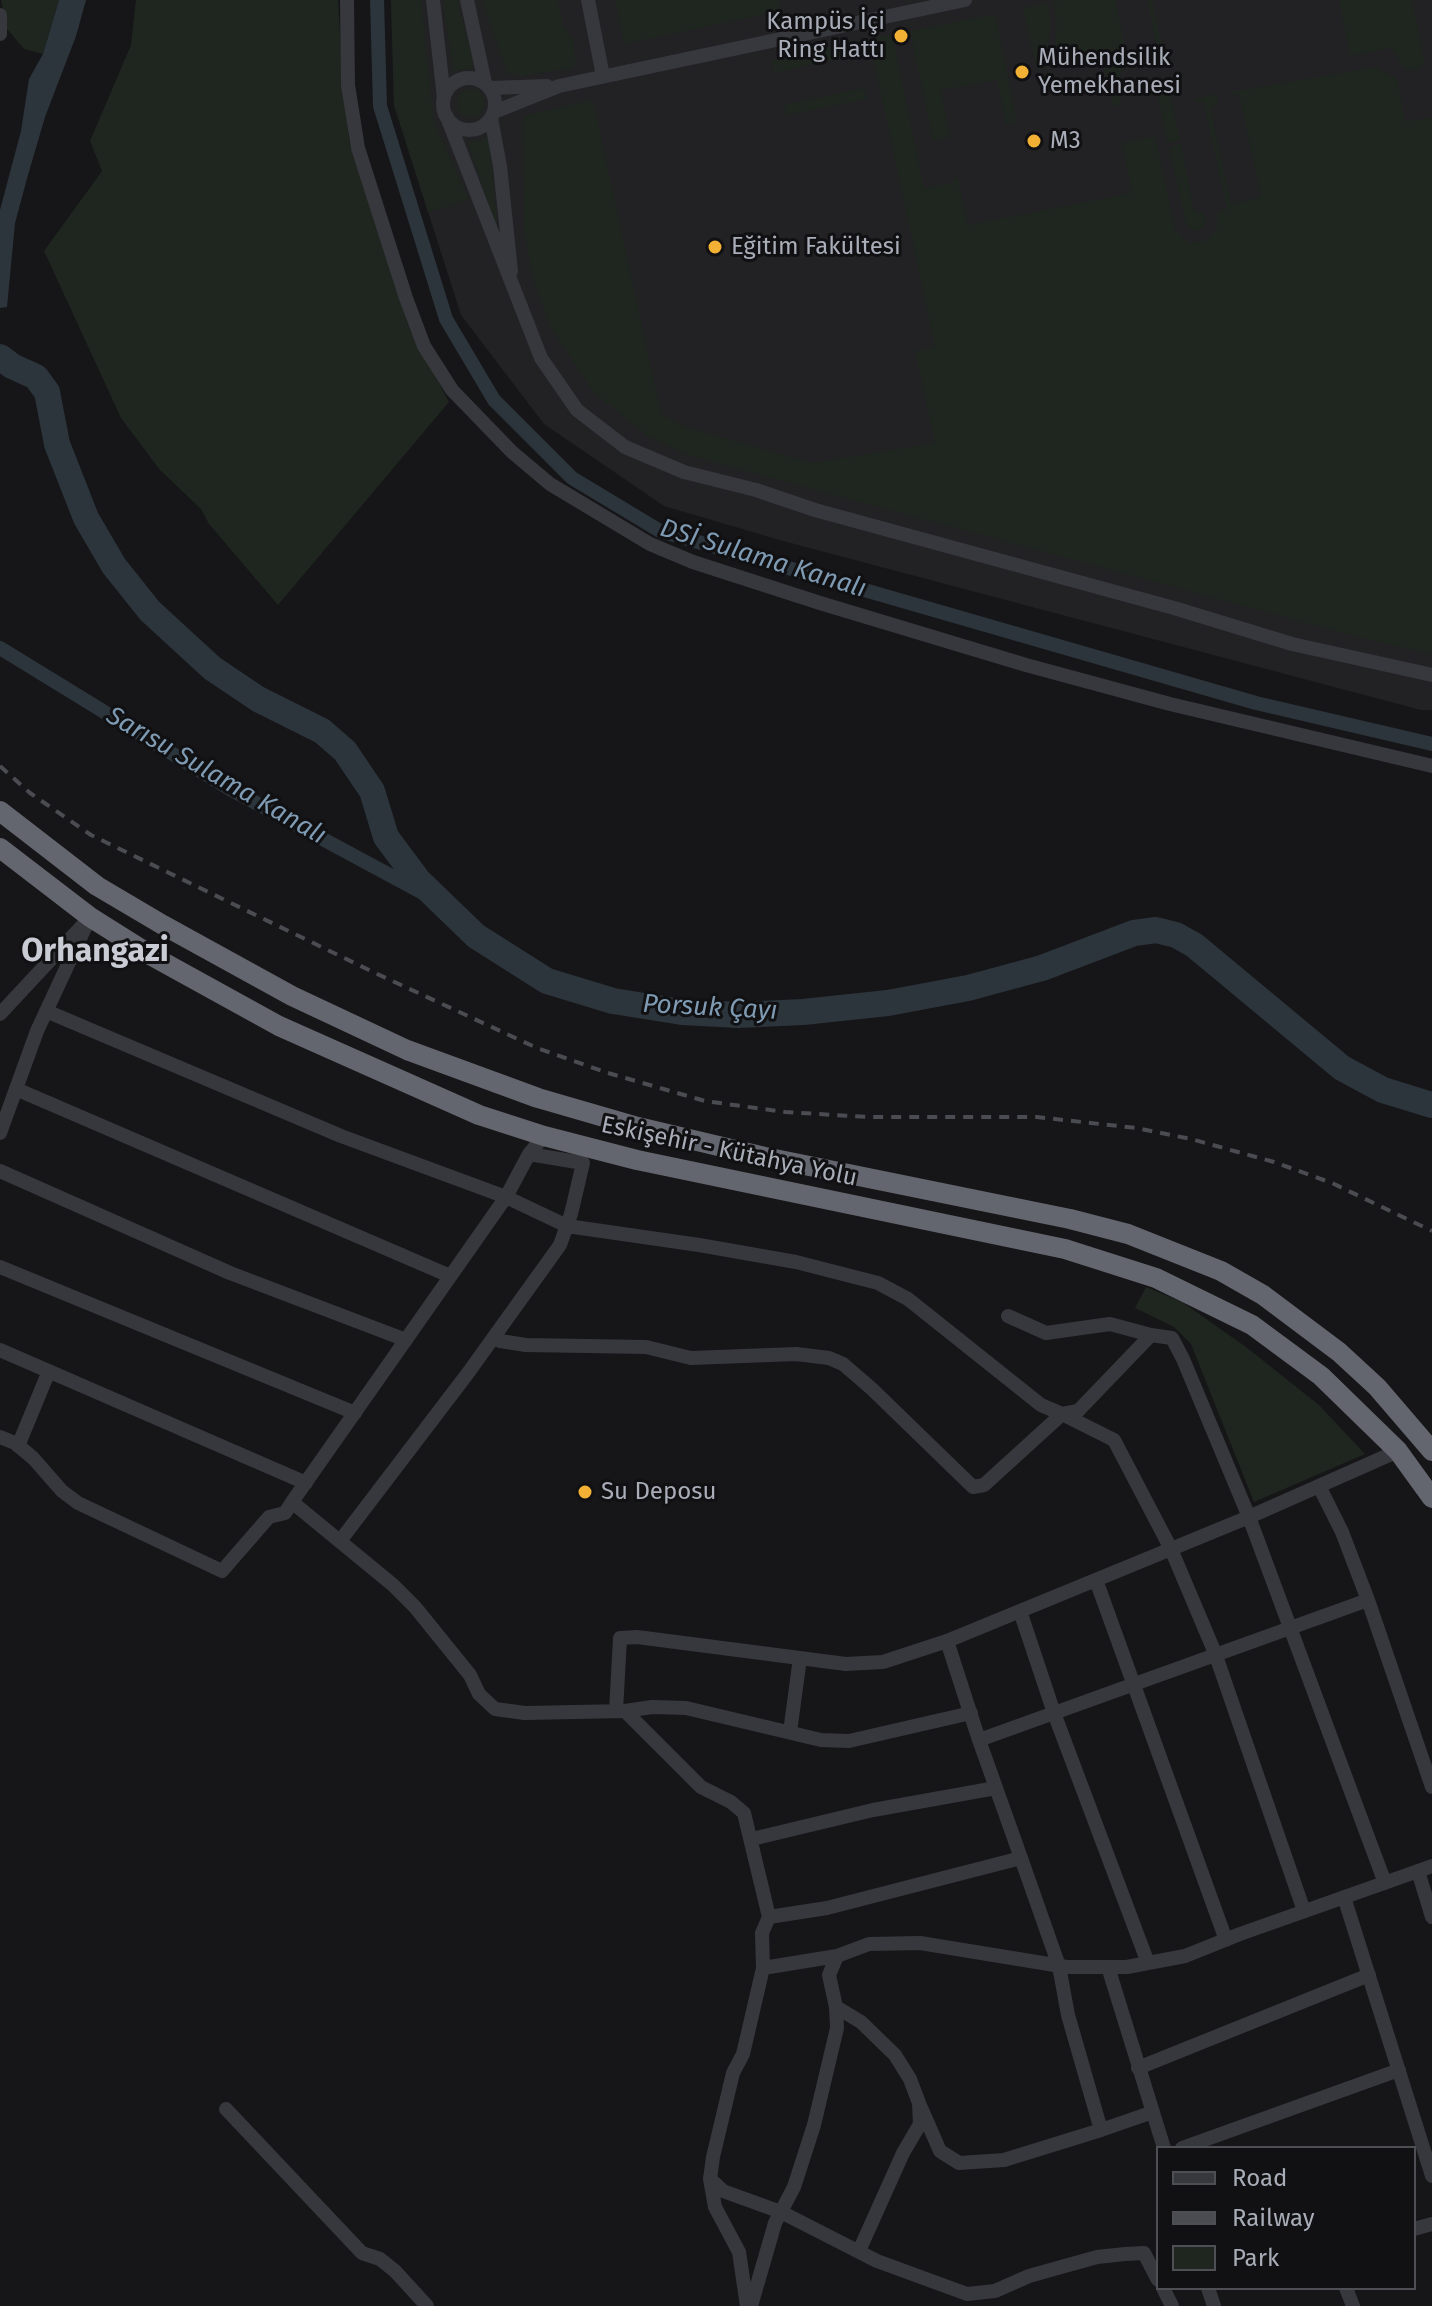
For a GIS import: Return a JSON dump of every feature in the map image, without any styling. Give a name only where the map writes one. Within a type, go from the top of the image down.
[{"type":"highway","name":"Eskişehir - Kütahya Yolu","points":[[0,811],[72,868],[163,925],[292,996],[407,1050],[538,1098],[638,1127],[765,1157],[1070,1219],[1128,1234],[1221,1271],[1263,1295],[1339,1352],[1377,1387],[1432,1451]]},
{"type":"highway","name":"Eskişehir - Kütahya Yolu","points":[[0,848],[90,917],[152,956],[279,1026],[479,1115],[544,1136],[750,1185],[1065,1249],[1156,1278],[1252,1325],[1321,1376],[1398,1451],[1432,1498]]},
{"type":"street","points":[[347,0],[348,85],[358,148],[424,346],[452,390],[512,452],[550,484],[650,544],[693,562],[820,603],[1155,701],[1432,766]]},
{"type":"street","points":[[433,0],[447,117],[541,358],[577,410],[625,447],[684,472],[756,490],[815,510],[1174,608],[1292,644],[1432,675]]},
{"type":"street","points":[[467,0],[487,85],[495,99],[492,115],[514,291]]},
{"type":"street","points":[[588,0],[603,76]]},
{"type":"street","points":[[447,117],[456,126],[469,130],[481,127],[492,115],[559,86],[965,0]]},
{"type":"street","points":[[0,15],[0,34]]},
{"type":"street","points":[[444,98],[450,87],[460,79],[473,78],[487,85],[559,86]]},
{"type":"street","points":[[0,1133],[46,1011],[90,917]]},
{"type":"street","points":[[0,1014],[90,917]]},
{"type":"street","points":[[46,1011],[341,1136],[506,1197],[567,1226],[796,1262],[878,1283],[908,1299],[1041,1405],[1114,1440],[1171,1549],[1215,1653],[1304,1911]]},
{"type":"street","points":[[16,1089],[450,1276]]},
{"type":"street","points":[[0,1437],[33,1458],[62,1491],[78,1503],[222,1571],[269,1517],[285,1513],[506,1197],[529,1154],[544,1136]]},
{"type":"street","points":[[340,1541],[560,1245],[583,1163],[529,1154]]},
{"type":"street","points":[[0,1171],[230,1273],[406,1340]]},
{"type":"street","points":[[0,1267],[355,1413]]},
{"type":"street","points":[[1008,1316],[1046,1333],[1110,1324],[1172,1338],[1249,1517],[1385,1883]]},
{"type":"street","points":[[494,1337],[500,1341],[526,1345],[646,1347],[691,1358],[796,1354],[829,1358],[843,1364],[872,1389],[973,1487],[984,1485],[1062,1414],[1078,1411],[1151,1335]]},
{"type":"street","points":[[0,1350],[306,1483]]},
{"type":"street","points":[[18,1446],[49,1371]]},
{"type":"street","points":[[749,2306],[739,2252],[715,2207],[710,2179],[733,2073],[743,2054],[763,1968],[762,1933],[769,1917],[744,1813],[731,1802],[701,1787],[620,1711],[620,1638],[637,1637],[846,1664],[883,1662],[947,1641],[1096,1580],[1398,1451]]},
{"type":"street","points":[[1319,1486],[1342,1532],[1368,1600],[1432,1787]]},
{"type":"street","points":[[292,1502],[415,1607],[470,1675],[479,1694],[495,1709],[525,1713],[686,1708],[821,1740],[849,1741],[971,1713]]},
{"type":"street","points":[[1096,1580],[1226,1940]]},
{"type":"street","points":[[979,1740],[1368,1600]]},
{"type":"street","points":[[1020,1611],[1054,1713],[1148,1963]]},
{"type":"street","points":[[947,1641],[1059,1966],[1068,2015],[1101,2130]]},
{"type":"street","points":[[790,1732],[800,1658]]},
{"type":"street","points":[[752,1839],[873,1810],[996,1788]]},
{"type":"street","points":[[769,1917],[827,1908],[1021,1858]]},
{"type":"street","points":[[763,1968],[837,1956],[869,1944],[920,1943],[1059,1966],[1127,1967],[1185,1956],[1425,1869],[1432,1917]]},
{"type":"street","points":[[1344,1897],[1432,2176]]},
{"type":"street","points":[[749,2306],[775,2223],[794,2187],[814,2125],[837,2028],[829,1975],[837,1956]]},
{"type":"street","points":[[1108,1967],[1163,2146]]},
{"type":"street","points":[[1138,2068],[1369,1975]]},
{"type":"street","points":[[836,2007],[861,2022],[895,2055],[910,2079],[940,2151],[959,2163],[1004,2160],[1153,2112]]},
{"type":"street","points":[[1188,2146],[1399,2070]]},
{"type":"street","points":[[859,2251],[903,2153],[920,2124],[919,2103]]},
{"type":"street","points":[[226,2109],[362,2253],[380,2259],[395,2271],[427,2306]]},
{"type":"street","points":[[710,2179],[723,2191],[781,2212],[859,2251],[967,2294],[995,2291],[1029,2276],[1097,2257],[1151,2252],[1156,2272]]},
{"type":"shaded area","points":[[59,0],[86,0],[28,175],[15,223],[7,307],[0,308],[0,210],[21,131],[29,79],[43,54]]},
{"type":"shaded area","points":[[391,0],[1432,0],[1432,710],[1421,710],[783,541],[664,506],[544,424],[461,315],[394,105]]},
{"type":"green space","points":[[1,0],[59,0],[43,54],[24,49],[7,29]]},
{"type":"green space","points":[[136,0],[338,0],[350,145],[410,329],[449,402],[278,605],[209,524],[201,509],[160,470],[121,418],[44,251],[102,171],[90,141],[131,45]]},
{"type":"green space","points":[[391,0],[421,0],[434,122],[469,200],[428,212],[394,105]]},
{"type":"green space","points":[[443,0],[457,0],[475,68],[453,71]]},
{"type":"green space","points":[[482,0],[558,0],[563,24],[573,40],[576,64],[572,68],[522,76],[507,73]]},
{"type":"green space","points":[[615,0],[778,0],[781,11],[624,44]]},
{"type":"green space","points":[[1115,0],[1127,57],[1121,73],[1120,105],[1113,106],[1103,58],[1052,69],[1057,22],[1053,2]]},
{"type":"green space","points":[[1147,0],[1152,0],[1164,57],[1172,58],[1170,63],[1163,65],[1150,56],[1149,53],[1158,51]]},
{"type":"green space","points":[[1339,0],[1412,0],[1425,63],[1417,70],[1403,68],[1392,48],[1350,56]]},
{"type":"green space","points":[[1047,3],[1051,23],[1045,69],[1037,71],[1023,8]]},
{"type":"green space","points":[[995,14],[1017,122],[1006,124],[997,80],[941,90],[950,137],[933,141],[910,31]]},
{"type":"green space","points":[[892,34],[924,188],[951,183],[957,176],[968,225],[1132,193],[1122,143],[1155,136],[1175,229],[1189,243],[1205,241],[1217,229],[1217,212],[1227,209],[1203,101],[1196,102],[1195,99],[1216,94],[1219,105],[1210,107],[1231,204],[1261,197],[1239,94],[1231,95],[1231,92],[1376,67],[1397,79],[1405,122],[1432,117],[1432,654],[1366,639],[687,455],[648,436],[593,392],[550,326],[534,283],[524,231],[523,116],[593,100],[661,414],[686,427],[812,463],[935,443],[915,351],[935,347],[872,52],[774,73],[772,60]]},
{"type":"green space","points":[[864,88],[867,99],[786,115],[784,105]]},
{"type":"green space","points":[[471,89],[481,93],[485,103],[481,113],[471,117],[461,113],[457,103],[461,93]]},
{"type":"green space","points":[[1170,93],[1180,140],[1167,143],[1158,96]]},
{"type":"green space","points":[[489,136],[498,232],[468,142]]},
{"type":"green space","points":[[1181,144],[1194,211],[1204,214],[1206,220],[1204,227],[1195,231],[1186,225],[1169,147]]},
{"type":"green space","points":[[1146,1287],[1182,1302],[1246,1347],[1319,1405],[1365,1454],[1254,1502],[1191,1344],[1174,1327],[1135,1308]]},
{"type":"waterway","name":"DSİ Sulama Kanalı","points":[[377,0],[380,106],[446,319],[494,400],[572,478],[660,531],[1256,703],[1432,744]]},
{"type":"waterway","name":"Porsuk Çayı","points":[[0,357],[36,377],[47,392],[57,444],[86,518],[114,566],[150,611],[212,668],[258,699],[322,731],[345,751],[372,791],[386,837],[418,880],[476,936],[547,981],[613,1001],[682,1012],[738,1015],[803,1012],[888,1003],[968,988],[1042,968],[1134,933],[1156,930],[1176,935],[1194,945],[1342,1068],[1383,1090],[1432,1105]]},
{"type":"waterway","name":"Sarısu Sulama Kanalı","points":[[0,648],[230,789],[436,900]]},
{"type":"railway","points":[[0,766],[30,793],[91,835],[537,1048],[608,1073],[705,1101],[785,1112],[868,1117],[1037,1117],[1136,1128],[1191,1139],[1274,1162],[1332,1183],[1432,1231]]},
{"type":"place","name":"Kampüs İçi Ring Hattı","points":[[901,36]]},
{"type":"place","name":"Mühendsilik Yemekhanesi","points":[[1022,72]]},
{"type":"place","name":"M3","points":[[1034,141]]},
{"type":"place","name":"Eğitim Fakültesi","points":[[715,247]]},
{"type":"place","name":"Su Deposu","points":[[585,1492]]},
{"type":"district","name":"Orhangazi","points":[[95,952]]}]
